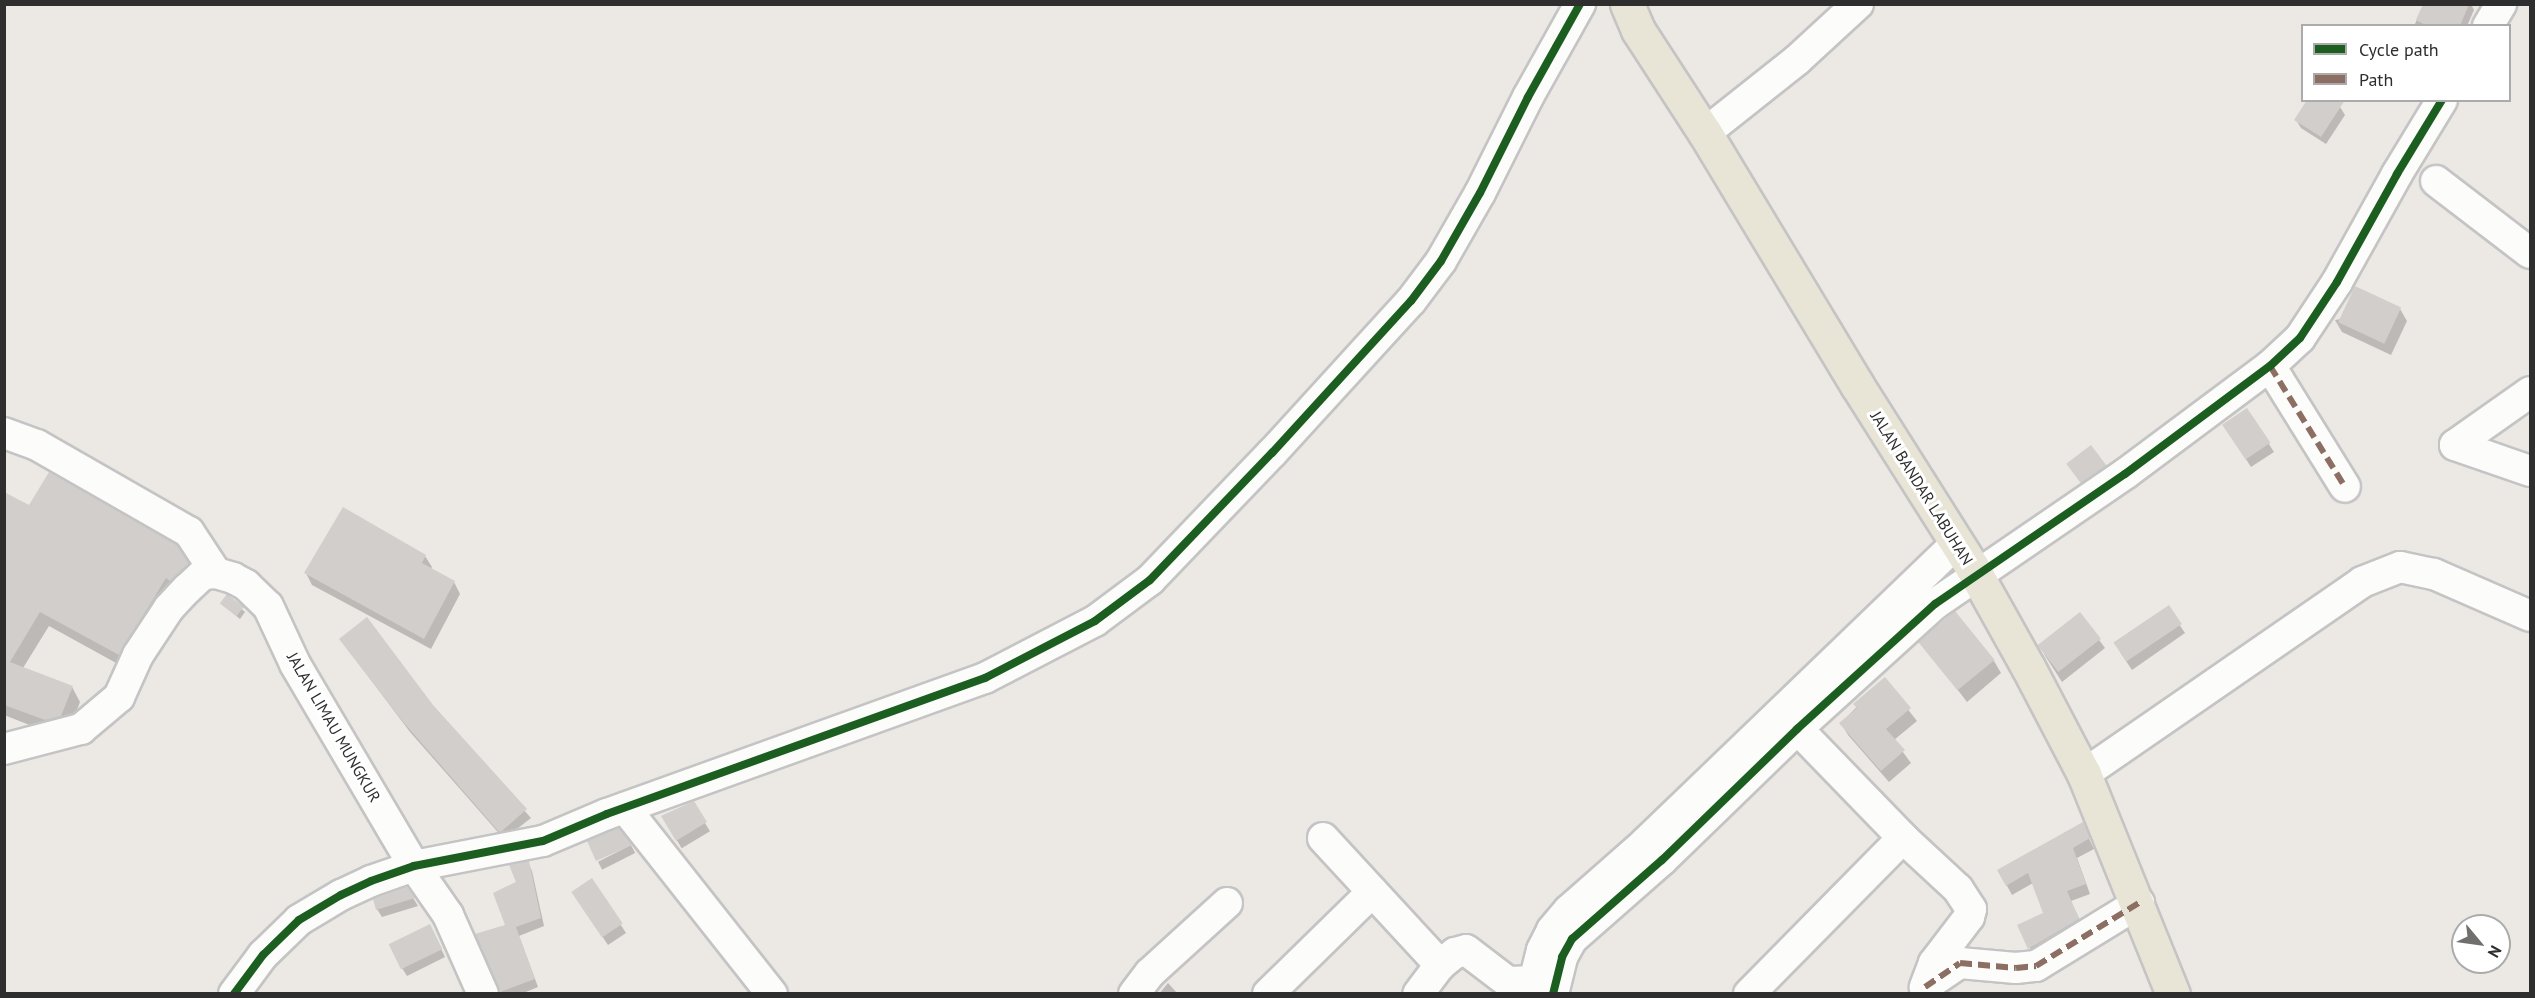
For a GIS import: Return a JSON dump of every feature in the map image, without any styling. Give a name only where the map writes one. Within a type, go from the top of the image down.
[{"type":"main road","name":"JALAN BANDAR LABUHAN","points":[[1627,4],[1638,30],[1705,134],[1851,376],[1977,575],[2084,774],[2139,903],[2173,993]]},
{"type":"street","points":[[234,993],[263,955],[299,921],[341,895],[414,866],[543,841],[625,808],[985,678],[1095,621],[1150,580],[1272,453],[1411,301],[1441,261],[1480,194],[1528,97],[1580,4]]},
{"type":"street","points":[[1705,134],[1797,60],[1858,4]]},
{"type":"street","points":[[2489,24],[2501,4]]},
{"type":"street","points":[[1880,637],[1935,604],[2125,474],[2270,366],[2300,338],[2337,282],[2397,174],[2441,102]]},
{"type":"street","points":[[2436,181],[2530,253]]},
{"type":"street","points":[[2270,366],[2345,487]]},
{"type":"street","points":[[2530,392],[2455,445],[2530,471]]},
{"type":"street","points":[[4,433],[37,445],[189,532],[216,573],[203,574],[169,608],[138,655],[119,697],[81,729],[4,748]]},
{"type":"street","points":[[1418,993],[1440,965],[1455,953],[1466,950],[1508,982],[1546,991],[1542,950],[1552,930],[1569,910],[1880,637],[1957,543]]},
{"type":"street","points":[[2084,774],[2362,582],[2400,567],[2434,574],[2530,616]]},
{"type":"street","name":"JALAN LIMAU MUNGKUR","points":[[216,573],[246,585],[268,606],[295,664],[414,866],[448,915],[483,993]]},
{"type":"street","points":[[1788,720],[1903,838],[1958,890],[1971,909],[1969,917],[1934,963],[1922,990]]},
{"type":"street","points":[[625,808],[772,993]]},
{"type":"street","points":[[1323,838],[1440,965]]},
{"type":"street","points":[[1749,993],[1903,838]]},
{"type":"street","points":[[1268,993],[1371,892]]},
{"type":"street","points":[[1134,993],[1150,973],[1227,903]]},
{"type":"street","points":[[1922,990],[1959,963],[2016,968],[2036,966],[2139,903]]},
{"type":"building","points":[[2423,4],[2469,4],[2461,24],[2423,24],[2416,20]]},
{"type":"building","points":[[2306,102],[2344,102],[2321,137],[2294,120]]},
{"type":"building","points":[[2355,286],[2401,308],[2384,344],[2338,322]]},
{"type":"building","points":[[2247,408],[2270,443],[2246,460],[2222,425]]},
{"type":"building","points":[[2091,445],[2107,466],[2082,484],[2066,464]]},
{"type":"building","points":[[49,472],[177,545],[189,563],[170,581],[166,578],[119,655],[40,612],[10,662],[73,686],[61,716],[45,720],[4,705],[4,492],[29,505]]},
{"type":"building","points":[[343,507],[426,555],[422,563],[455,581],[424,639],[304,573]]},
{"type":"building","points":[[227,594],[244,607],[237,616],[220,604]]},
{"type":"building","points":[[2169,605],[2182,624],[2126,662],[2113,642]]},
{"type":"building","points":[[1955,611],[1995,660],[1957,690],[1918,641]]},
{"type":"building","points":[[2080,612],[2101,639],[2058,672],[2037,645]]},
{"type":"building","points":[[367,617],[433,705],[527,809],[502,831],[499,832],[404,723],[339,639]]},
{"type":"building","points":[[1885,677],[1911,708],[1886,729],[1905,750],[1881,771],[1839,723],[1857,708],[1853,704]]},
{"type":"building","points":[[694,801],[707,822],[676,841],[661,816]]},
{"type":"building","points":[[2083,822],[2090,838],[2073,848],[2086,884],[2067,891],[2079,919],[2028,949],[2017,925],[2043,913],[2028,873],[2006,886],[1997,870]]},
{"type":"building","points":[[619,828],[632,845],[596,861],[587,841]]},
{"type":"building","points":[[529,861],[541,918],[516,927],[535,979],[500,992],[475,934],[505,925],[493,893],[516,882],[509,865]]},
{"type":"building","points":[[592,878],[623,924],[602,938],[571,892]]},
{"type":"building","points":[[407,887],[415,898],[376,910],[373,899]]},
{"type":"building","points":[[430,924],[442,949],[401,969],[389,944]]},
{"type":"marked path","points":[[2270,366],[2345,487]]},
{"type":"marked path","points":[[1925,987],[1960,963],[2016,968],[2036,966],[2139,903]]},
{"type":"cycle path","points":[[234,994],[263,955],[299,920],[341,895],[371,881],[414,866],[543,841],[607,814],[985,678],[1095,621],[1150,580],[1272,453],[1411,301],[1441,261],[1480,193],[1528,97],[1580,4]]},
{"type":"cycle path","points":[[1553,994],[1562,957],[1572,939],[1662,860],[1797,729],[1935,604],[2125,474],[2270,366],[2300,338],[2337,282],[2397,174],[2441,102]]}]
